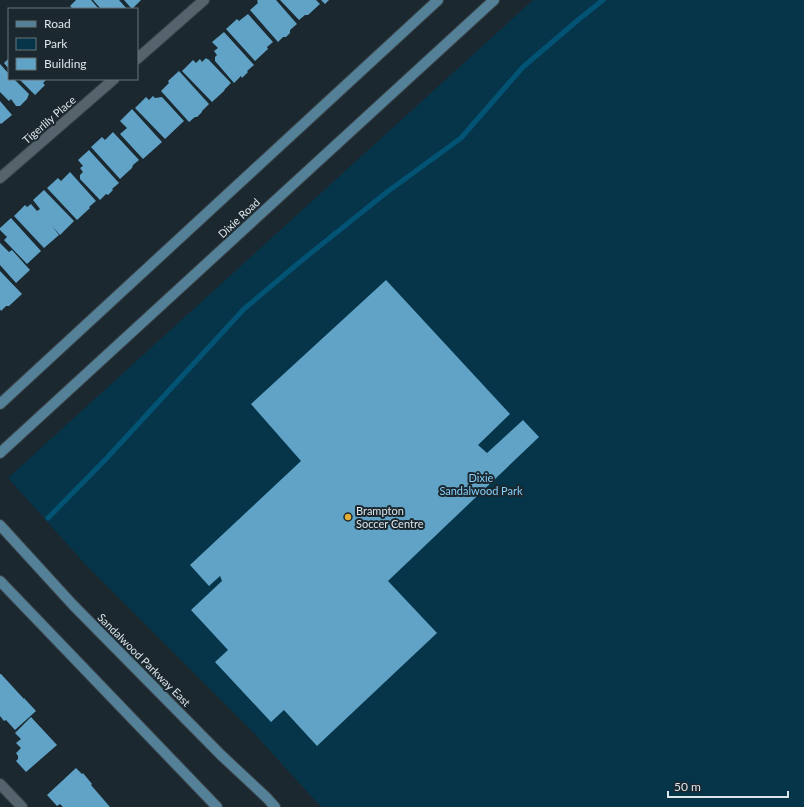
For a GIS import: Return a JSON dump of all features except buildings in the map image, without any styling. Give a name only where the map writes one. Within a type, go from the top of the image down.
[{"type":"main road","points":[[0,404],[438,0]]},
{"type":"main road","name":"Dixie Road","points":[[0,453],[494,0]]},
{"type":"main road","name":"Sandalwood Parkway East","points":[[0,525],[78,610],[221,755],[275,807]]},
{"type":"main road","points":[[0,581],[217,807]]},
{"type":"street","points":[[138,58],[204,0]]},
{"type":"street","name":"Tigerlily Place","points":[[0,178],[113,80]]},
{"type":"street","points":[[0,784],[22,807]]},
{"type":"green space","name":"Dixie Sandalwood Park","points":[[533,0],[804,0],[804,807],[321,807],[253,732],[86,565],[8,478]]},
{"type":"waterway","points":[[48,518],[105,460],[244,309],[387,192],[461,138],[523,67],[603,0]]},
{"type":"place","name":"Brampton Soccer Centre","points":[[348,517]]}]
